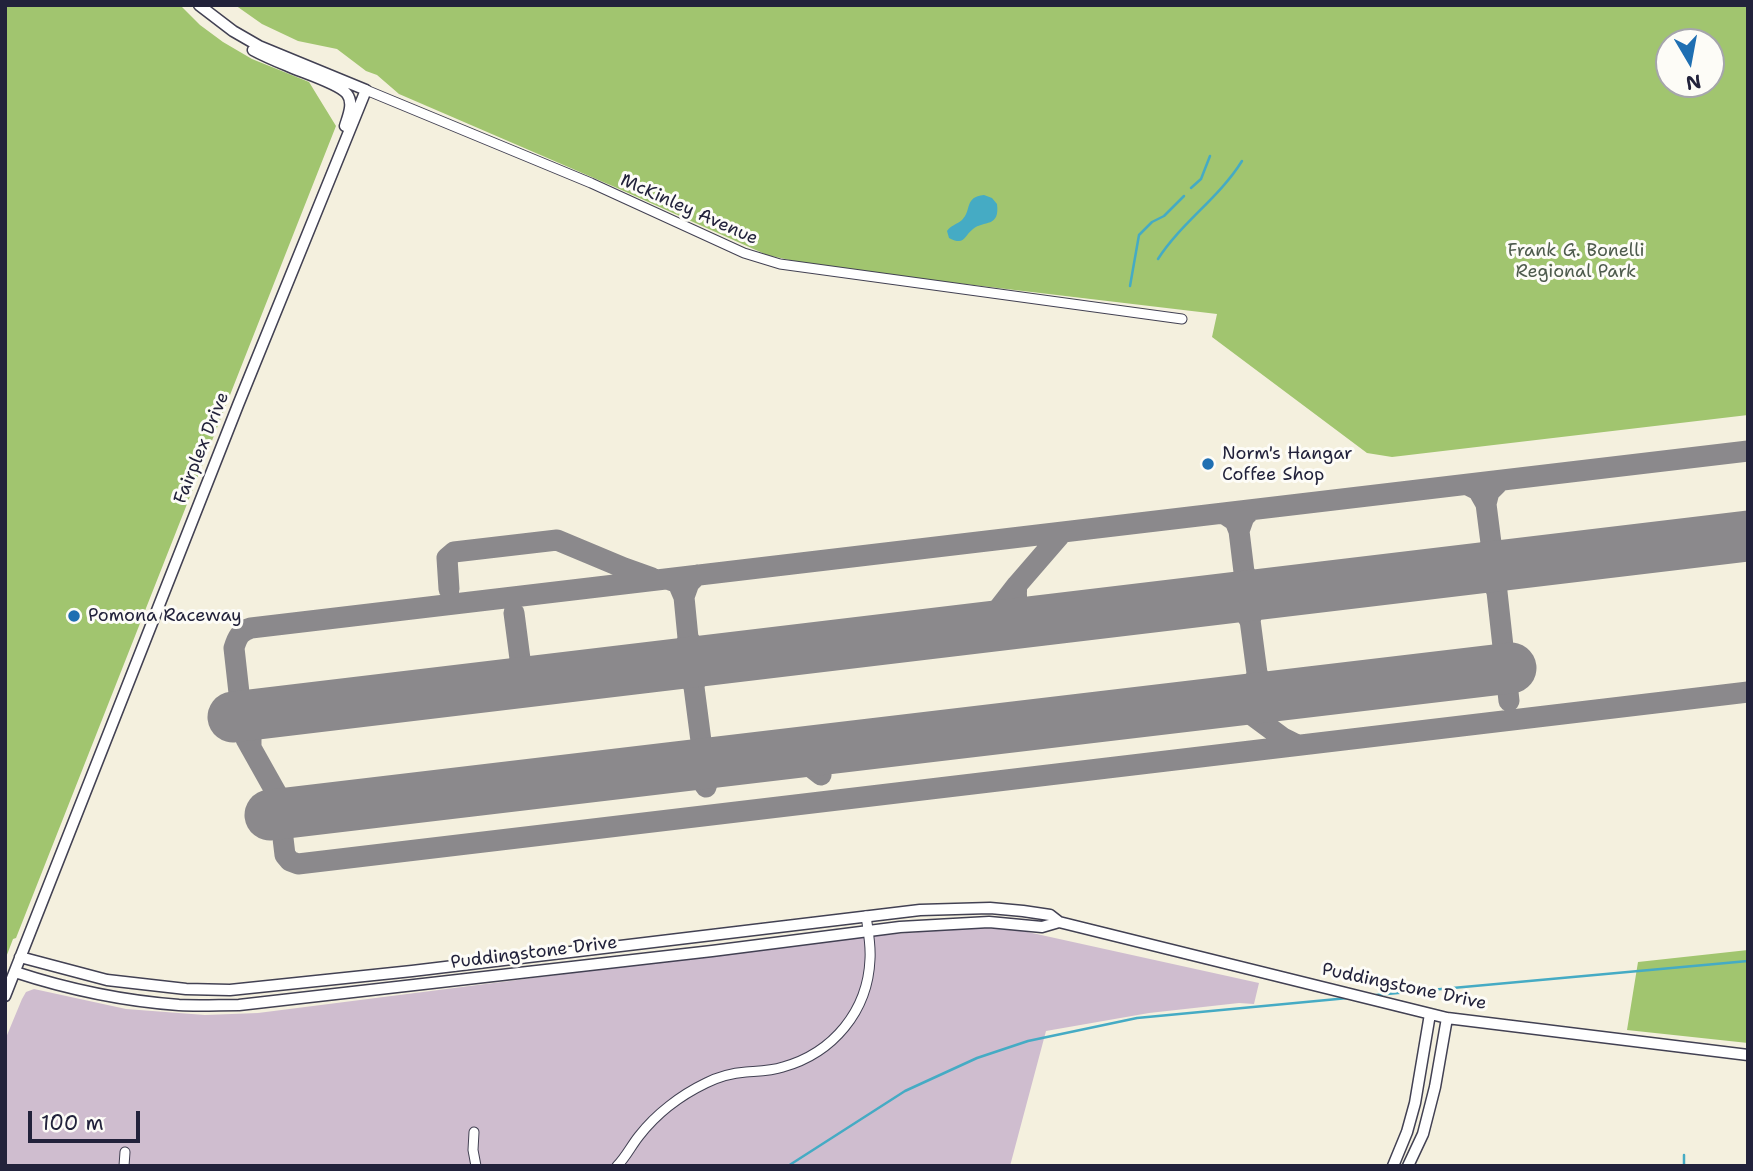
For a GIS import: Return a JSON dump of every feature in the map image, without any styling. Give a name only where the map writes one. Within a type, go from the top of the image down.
[{"type":"street","points":[[193,5],[244,45],[346,92],[350,111],[335,166]]},
{"type":"street","points":[[199,5],[233,31],[259,46],[366,90]]},
{"type":"street","name":"Fairplex Drive","points":[[5,996],[243,393],[366,90]]},
{"type":"street","name":"McKinley Avenue","points":[[366,90],[591,183],[700,234],[762,259],[780,264],[1182,319]]},
{"type":"street","name":"Puddingstone Drive","points":[[20,957],[107,980],[186,989],[230,990],[920,910],[990,908],[1050,915],[1059,922],[1447,1018],[1748,1055]]},
{"type":"street","points":[[617,1166],[650,1123],[691,1091],[734,1073],[781,1068],[801,1061],[829,1044],[845,1029],[861,1000],[870,959],[866,916]]},
{"type":"street","name":"Puddingstone Drive","points":[[15,972],[98,994],[143,1002],[239,1005],[868,931],[961,922],[1042,927],[1059,922]]},
{"type":"street","points":[[1393,1166],[1415,1103],[1430,1014]]},
{"type":"street","points":[[1408,1166],[1423,1134],[1447,1018]]},
{"type":"street","points":[[474,1132],[472,1150],[476,1166]]},
{"type":"street","points":[[124,1166],[125,1152]]},
{"type":"shaded area","points":[[974,927],[1023,931],[1259,983],[1254,1004],[1239,1003],[1149,1013],[1046,1031],[1010,1166],[5,1166],[5,1040],[22,999],[26,992],[34,989],[126,1009],[205,1015],[258,1013],[839,939]]},
{"type":"green space","name":"Pomona Raceway","points":[[5,5],[180,5],[200,25],[223,42],[252,59],[309,82],[336,126],[16,938],[13,939],[5,960]]},
{"type":"green space","name":"Frank G. Bonelli Regional Park","points":[[235,5],[1748,5],[1748,415],[1392,457],[1367,453],[1212,337],[1217,314],[821,267],[767,255],[399,94],[377,75],[366,71],[337,49],[298,41],[262,24]]},
{"type":"green space","points":[[1748,950],[1748,1043],[1627,1030],[1638,962]]},
{"type":"water","points":[[984,195],[997,204],[994,220],[977,226],[961,241],[949,238],[947,231],[962,220],[971,201]]},
{"type":"waterway","points":[[1191,188],[1201,179],[1210,156]]},
{"type":"waterway","points":[[1158,259],[1242,161]]},
{"type":"waterway","points":[[1130,286],[1139,235],[1184,196]]},
{"type":"waterway","points":[[1376,995],[1748,961]]},
{"type":"waterway","points":[[788,1166],[905,1091],[977,1058],[1028,1041],[1137,1018],[1348,998]]},
{"type":"waterway","points":[[1684,1155],[1684,1166]]},
{"type":"taxiway","points":[[1748,451],[251,628],[240,635],[234,648],[243,729],[278,796],[285,855],[298,864],[1748,692]]},
{"type":"taxiway","points":[[1468,485],[1478,490],[1486,504],[1489,492],[1500,481]]},
{"type":"taxiway","points":[[1486,504],[1491,543]]},
{"type":"taxiway","points":[[1223,513],[1235,521],[1239,531],[1244,517],[1251,510]]},
{"type":"taxiway","points":[[1239,531],[1244,572]]},
{"type":"taxiway","points":[[1017,585],[1062,533]]},
{"type":"taxiway","points":[[449,589],[447,558],[454,552],[557,540],[652,578]]},
{"type":"taxiway","points":[[1469,569],[1486,556],[1491,543],[1498,553],[1515,564],[1502,575],[1497,592],[1486,577],[1470,569]]},
{"type":"taxiway","points":[[1222,599],[1242,582],[1244,572],[1257,587],[1276,593]]},
{"type":"taxiway","points":[[667,579],[678,583],[684,597],[689,583],[697,575]]},
{"type":"taxiway","points":[[967,630],[989,621],[1017,585],[1018,605],[1025,613],[1043,621]]},
{"type":"taxiway","points":[[1497,592],[1509,701]]},
{"type":"taxiway","points":[[1222,599],[1240,604],[1250,621],[1258,603],[1276,593]]},
{"type":"taxiway","points":[[684,597],[688,638]]},
{"type":"taxiway","points":[[514,613],[520,659]]},
{"type":"taxiway","points":[[1250,620],[1257,673]]},
{"type":"taxiway","points":[[671,665],[685,650],[688,638],[698,653],[714,660]]},
{"type":"taxiway","points":[[505,685],[515,673],[520,659],[524,667],[545,680]]},
{"type":"taxiway","points":[[674,665],[686,674],[694,687],[696,678],[711,661]]},
{"type":"taxiway","points":[[1224,702],[1250,690],[1257,673],[1268,689],[1287,694]]},
{"type":"taxiway","points":[[694,687],[701,741]]},
{"type":"taxiway","points":[[1227,701],[1237,704],[1283,738],[1297,745]]},
{"type":"taxiway","points":[[251,746],[251,730],[261,713]]},
{"type":"taxiway","points":[[680,767],[698,750],[701,741],[711,755],[727,761]]},
{"type":"taxiway","points":[[779,755],[803,761],[821,775],[818,766],[820,757],[831,749]]},
{"type":"taxiway","points":[[680,767],[695,774],[706,787],[713,772],[727,761]]},
{"type":"runway","points":[[233,717],[1748,536]]},
{"type":"runway","points":[[270,815],[1511,668]]},
{"type":"place","name":"Norm's Hangar Coffee Shop","points":[[1208,464]]},
{"type":"place","name":"Pomona Raceway","points":[[74,616]]}]
